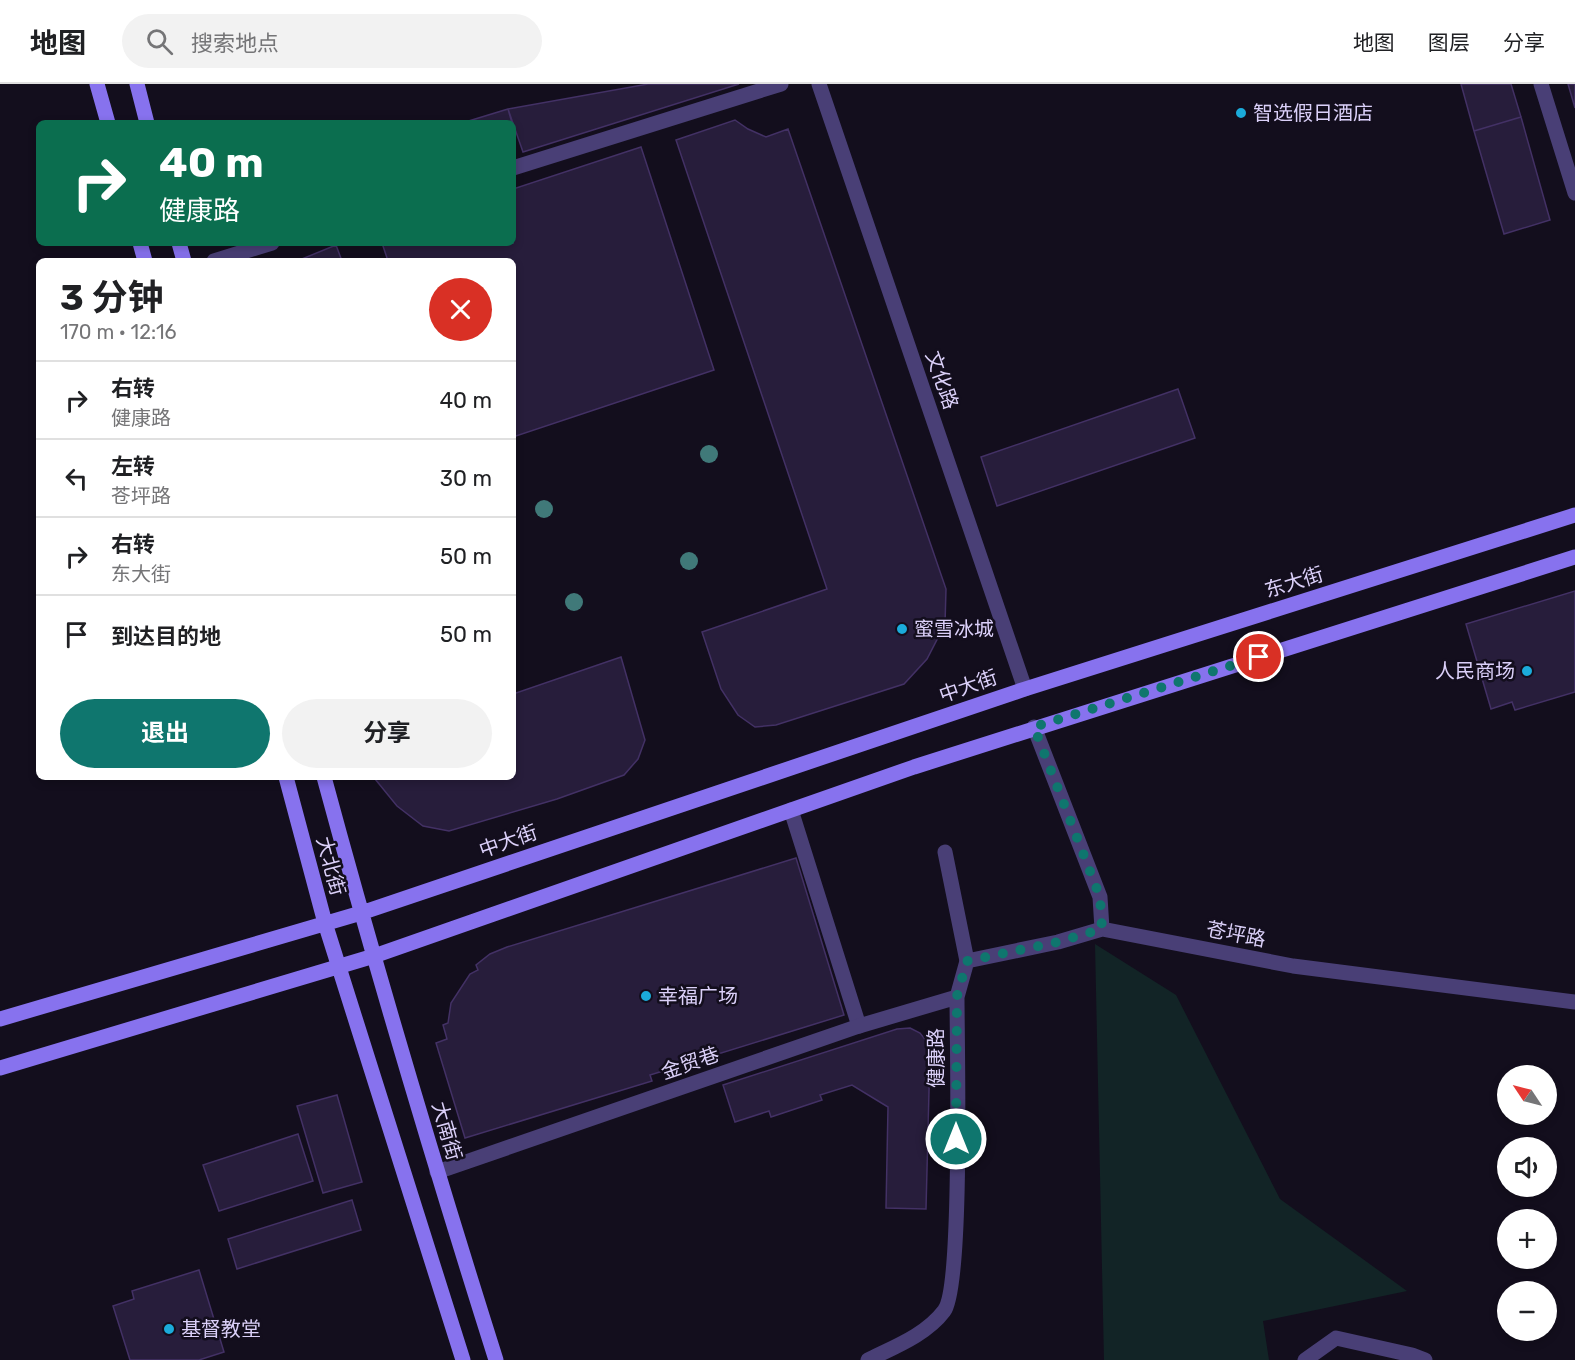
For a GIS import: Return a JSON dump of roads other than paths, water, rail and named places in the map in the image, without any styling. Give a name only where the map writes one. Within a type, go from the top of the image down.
[{"type":"main road","points":[[97,84],[107,120]]},
{"type":"main road","points":[[137,84],[146,120]]},
{"type":"main road","name":"东大街","points":[[1025,689],[1575,515]]},
{"type":"main road","points":[[0,1068],[340,964],[374,956],[1034,727],[1575,557]]},
{"type":"main road","name":"中大街","points":[[0,1019],[361,913],[1025,689]]},
{"type":"main road","name":"大北街","points":[[286,780],[325,924],[340,964]]},
{"type":"main road","name":"大北街","points":[[325,780],[361,913]]},
{"type":"main road","name":"大南街","points":[[361,913],[437,1172],[496,1360]]},
{"type":"main road","points":[[340,964],[463,1360]]},
{"type":"street","points":[[516,167],[781,84]]},
{"type":"street","name":"文化路","points":[[819,84],[1025,689]]},
{"type":"street","points":[[1541,84],[1575,193]]},
{"type":"street","points":[[224,258],[262,246]]},
{"type":"street","points":[[945,852],[967,961],[1058,942],[1102,929],[1100,897],[1034,727]]},
{"type":"street","points":[[791,810],[859,1026]]},
{"type":"street","name":"苍坪路","points":[[1102,929],[1293,966],[1575,1002]]},
{"type":"street","name":"健康路","points":[[868,1360],[922,1332],[946,1310],[955,1257],[957,996],[967,961]]},
{"type":"street","name":"金贸巷","points":[[437,1172],[859,1026],[957,996]]},
{"type":"street","points":[[1305,1360],[1336,1338],[1417,1358]]},
{"type":"place","name":"智选假日酒店","points":[[1241,113]]},
{"type":"place","name":"蜜雪冰城","points":[[902,629]]},
{"type":"place","name":"人民商场","points":[[1527,671]]},
{"type":"place","name":"幸福广场","points":[[646,996]]},
{"type":"place","name":"基督教堂","points":[[169,1329]]}]
